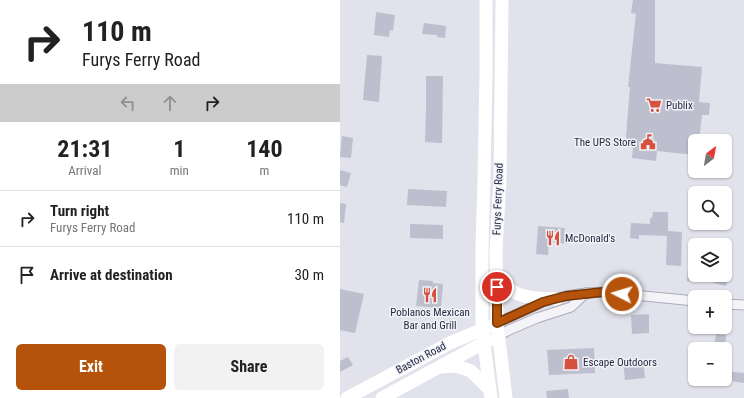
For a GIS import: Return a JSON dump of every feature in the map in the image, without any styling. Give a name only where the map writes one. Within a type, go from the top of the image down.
[{"type":"main road","name":"Furys Ferry Road","points":[[486,0],[482,329],[490,393]]},
{"type":"main road","name":"Furys Ferry Road","points":[[502,0],[500,180],[496,249],[498,329],[506,398]]},
{"type":"main road","points":[[497,274],[502,283],[513,292],[530,298],[556,299]]},
{"type":"main road","name":"Baston Road","points":[[347,398],[450,343],[482,329],[498,329]]},
{"type":"main road","name":"Baston Road","points":[[382,398],[484,343],[498,329]]},
{"type":"main road","points":[[440,367],[456,366],[471,371],[490,393]]},
{"type":"street","points":[[498,329],[543,302],[566,296],[603,292],[688,300]]},
{"type":"street","points":[[498,329],[509,330],[537,318],[572,307],[586,293]]},
{"type":"street","points":[[732,305],[744,306]]},
{"type":"building","points":[[633,0],[655,0],[655,63],[702,67],[699,102],[710,103],[709,115],[702,115],[700,134],[688,134],[688,154],[657,151],[656,161],[632,158],[633,147],[629,146],[626,136],[630,87],[628,87],[636,14],[631,13]]},
{"type":"building","points":[[376,12],[395,15],[393,31],[390,30],[389,37],[374,35]]},
{"type":"building","points":[[424,23],[446,26],[445,38],[437,37],[437,35],[422,34]]},
{"type":"building","points":[[367,55],[382,56],[379,102],[363,100]]},
{"type":"building","points":[[426,76],[443,76],[442,143],[425,142]]},
{"type":"building","points":[[342,136],[353,138],[351,158],[340,157]]},
{"type":"building","points":[[340,170],[351,173],[347,187],[340,185]]},
{"type":"building","points":[[408,189],[447,191],[446,207],[407,205]]},
{"type":"building","points":[[340,203],[346,204],[344,223],[340,222]]},
{"type":"building","points":[[653,212],[668,212],[668,231],[682,232],[681,266],[666,265],[667,236],[639,235],[639,239],[630,238],[631,223],[650,224],[650,218],[652,218]]},
{"type":"building","points":[[410,224],[443,225],[443,239],[410,238]]},
{"type":"building","name":"McDonald's","points":[[538,226],[565,228],[564,233],[569,234],[568,244],[549,242],[548,255],[536,254]]},
{"type":"building","name":"Poblanos Mexican Bar and Grill","points":[[419,280],[433,281],[433,283],[443,284],[441,308],[416,306]]},
{"type":"building","points":[[714,282],[727,282],[726,286]]},
{"type":"building","points":[[340,289],[364,294],[355,333],[340,330]]},
{"type":"building","points":[[649,314],[649,333],[632,334],[631,315]]},
{"type":"building","points":[[716,334],[726,335],[726,342],[715,342]]},
{"type":"building","name":"Escape Outdoors","points":[[594,348],[595,373],[549,375],[547,350]]},
{"type":"building","points":[[348,357],[353,365],[340,372],[340,361]]},
{"type":"building","points":[[643,360],[645,378],[625,380],[623,362]]},
{"type":"building","points":[[732,372],[744,373],[744,383],[732,381]]},
{"type":"building","points":[[568,389],[569,398],[547,398],[546,391]]},
{"type":"place","name":"Publix","points":[[654,105]]},
{"type":"place","name":"The UPS Store","points":[[648,142]]},
{"type":"place","name":"McDonald's","points":[[553,238]]},
{"type":"place","name":"Poblanos Mexican Bar and Grill","points":[[430,295]]},
{"type":"place","name":"Escape Outdoors","points":[[571,362]]},
{"type":"route","points":[[497,287],[497,323],[543,302],[566,296],[603,292],[622,294]]}]
